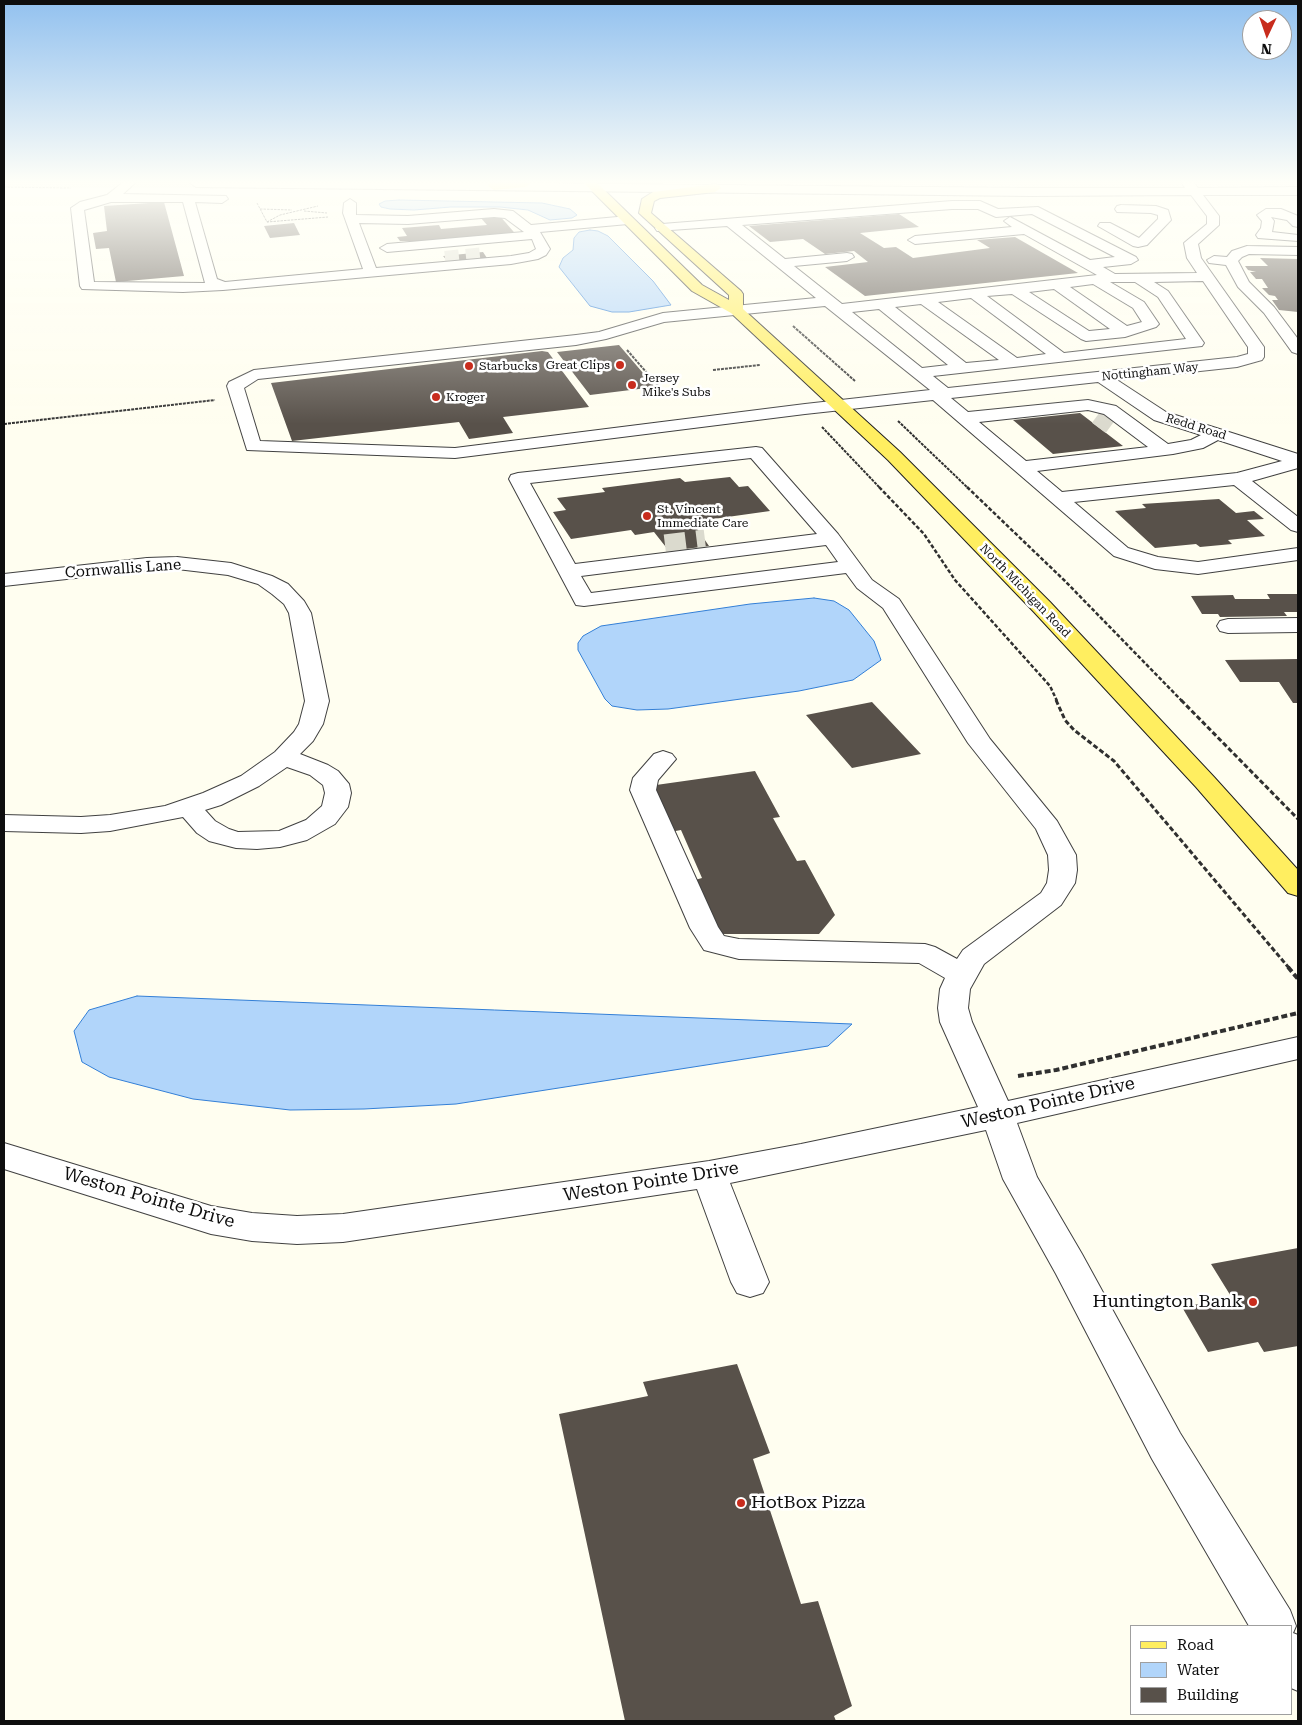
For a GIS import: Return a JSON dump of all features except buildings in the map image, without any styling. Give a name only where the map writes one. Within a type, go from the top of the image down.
[{"type":"main road","name":"North Michigan Road","points":[[672,264],[697,288],[736,310],[842,405],[894,456],[1042,608],[1198,775],[1298,886]]},
{"type":"main road","points":[[702,264],[736,294],[736,310]]},
{"type":"street","points":[[84,264],[87,286],[183,288],[471,264]]},
{"type":"street","points":[[206,264],[211,281],[223,286]]},
{"type":"street","points":[[368,264],[371,272]]},
{"type":"street","points":[[785,264],[919,374],[964,418],[1121,552],[1155,563],[1198,568],[1298,554]]},
{"type":"street","points":[[1088,264],[1093,264]]},
{"type":"street","points":[[1088,264],[1112,278]]},
{"type":"street","points":[[1198,264],[1256,347],[1256,354],[1298,354]]},
{"type":"street","points":[[1232,264],[1242,284],[1269,310],[1298,349]]},
{"type":"street","points":[[919,374],[1196,343],[1163,294],[1137,277]]},
{"type":"street","points":[[1208,277],[1112,278],[882,304],[736,310],[663,318],[601,336],[576,340],[254,375],[235,386],[253,446],[455,453],[717,438],[756,452],[831,538],[864,584],[891,604],[980,743],[1048,827],[1062,855],[1063,870],[1061,883],[1050,898],[973,957],[962,974],[955,989],[953,1008],[956,1022],[998,1115],[1020,1179],[1064,1255],[1166,1446],[1273,1625]]},
{"type":"street","points":[[1015,289],[1086,336],[1125,332],[1151,324],[1139,305],[1096,280]]},
{"type":"street","points":[[1056,284],[1125,332]]},
{"type":"street","points":[[974,294],[1061,358]]},
{"type":"street","points":[[925,300],[1014,363]]},
{"type":"street","points":[[882,304],[963,369]]},
{"type":"street","name":"Nottingham Way","points":[[717,438],[805,410],[1237,362],[1256,357],[1256,354]]},
{"type":"street","name":"Redd Road","points":[[1101,377],[1160,416],[1298,462]]},
{"type":"street","points":[[964,418],[1088,405],[1098,412],[1110,410],[1164,450]]},
{"type":"street","points":[[1116,430],[1144,436]]},
{"type":"street","points":[[1022,468],[1164,450],[1197,444],[1216,434]]},
{"type":"street","points":[[717,438],[518,479],[584,600],[852,566]]},
{"type":"street","points":[[1057,498],[1238,480],[1298,462]]},
{"type":"street","points":[[1238,480],[1298,526]]},
{"type":"street","points":[[568,571],[831,538]]},
{"type":"street","points":[[705,540],[727,539],[758,547]]},
{"type":"street","points":[[634,563],[664,545]]},
{"type":"street","name":"Cornwallis Lane","points":[[4,580],[139,565],[177,563],[231,569],[265,580],[280,589],[293,601],[300,613],[317,701],[311,724],[304,736],[284,758],[233,790],[178,810],[110,823],[81,825],[4,823]]},
{"type":"street","points":[[1228,626],[1298,625]]},
{"type":"street","points":[[178,810],[219,835],[236,840],[280,839],[298,834],[315,826],[326,818],[335,806],[338,793],[336,784],[329,776],[319,770],[284,758]]},
{"type":"street","points":[[663,758],[646,778],[643,790],[704,928],[714,943],[739,949],[925,954],[962,974]]},
{"type":"street","name":"Weston Pointe Drive","points":[[4,1156],[211,1220],[252,1227],[297,1230],[343,1228],[709,1174],[801,1157],[1298,1048]]},
{"type":"street","points":[[709,1174],[750,1282]]},
{"type":"street","points":[[1292,1657],[1298,1668]]},
{"type":"path","points":[[713,370],[760,365],[755,360]]},
{"type":"path","points":[[4,424],[238,398]]},
{"type":"path","points":[[805,410],[924,534],[955,580],[1050,686],[1066,720],[1074,730],[1114,761],[1298,979]]},
{"type":"path","points":[[892,416],[1071,588],[1298,819]]},
{"type":"path","points":[[1018,1076],[1056,1070],[1298,1014]]},
{"type":"water","points":[[561,264],[636,264],[653,281],[671,305],[629,312],[612,312],[590,306],[559,267]]},
{"type":"water","points":[[814,598],[834,601],[849,610],[874,641],[881,660],[853,680],[799,691],[668,709],[637,710],[612,706],[605,699],[578,650],[578,643],[583,636],[601,626],[750,604]]},
{"type":"water","points":[[137,996],[852,1024],[828,1046],[456,1104],[364,1109],[290,1110],[193,1099],[109,1077],[82,1062],[74,1031],[89,1010]]},
{"type":"tunnel","points":[[1097,416],[1116,430]]},
{"type":"tunnel","points":[[665,545],[705,540]]},
{"type":"place","name":"Great Clips","points":[[620,365]]},
{"type":"place","name":"Starbucks","points":[[469,366]]},
{"type":"place","name":"Jersey Mike's Subs","points":[[632,385]]},
{"type":"place","name":"Kroger","points":[[436,397]]},
{"type":"place","name":"St. Vincent Immediate Care","points":[[647,516]]},
{"type":"place","name":"Huntington Bank","points":[[1253,1302]]},
{"type":"place","name":"HotBox Pizza","points":[[741,1503]]}]
